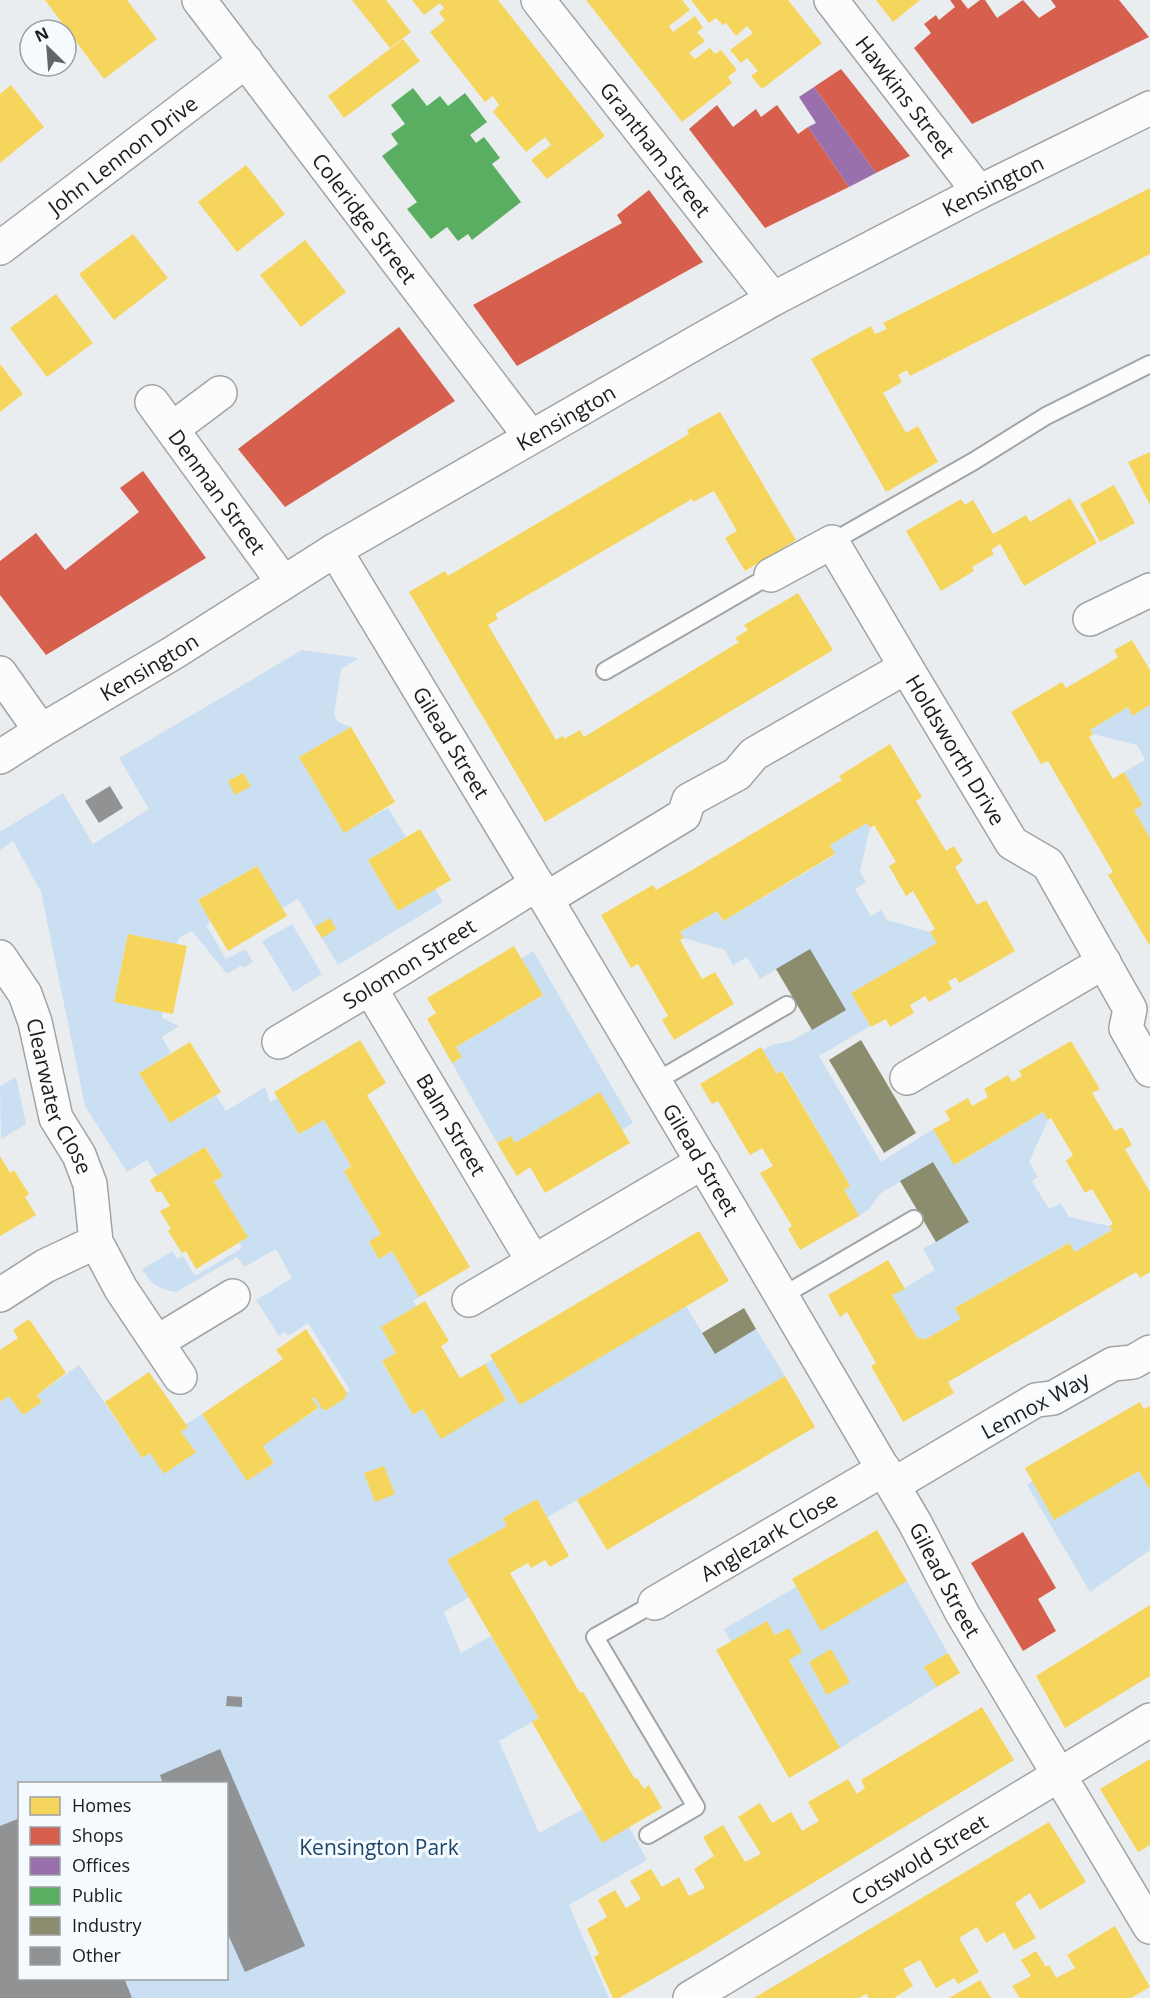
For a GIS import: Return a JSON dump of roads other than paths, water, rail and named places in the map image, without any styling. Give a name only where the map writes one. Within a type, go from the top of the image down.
[{"type":"street","name":"Coleridge Street","points":[[200,0],[530,436]]},
{"type":"street","name":"Grantham Street","points":[[538,0],[773,299]]},
{"type":"street","name":"Hawkins Street","points":[[831,0],[979,192]]},
{"type":"street","name":"John Lennon Drive","points":[[0,248],[246,61]]},
{"type":"street","name":"Kensington","points":[[0,757],[173,653],[334,550],[530,436],[773,299],[979,192],[1150,108]]},
{"type":"street","points":[[172,429],[220,393]]},
{"type":"street","name":"Denman Street","points":[[152,402],[283,582]]},
{"type":"street","points":[[771,575],[832,542],[906,667]]},
{"type":"street","name":"Gilead Street","points":[[334,550],[542,891],[703,1162],[915,1523],[962,1613],[1150,1927]]},
{"type":"street","points":[[1090,619],[1150,590]]},
{"type":"street","name":"Holdsworth Drive","points":[[542,891],[684,815],[689,800],[737,774],[754,754],[906,667],[1012,843],[1048,864],[1130,1009],[1126,1028],[1150,1070]]},
{"type":"street","points":[[0,673],[41,731]]},
{"type":"street","name":"Solomon Street","points":[[279,1042],[542,891]]},
{"type":"street","name":"Clearwater Close","points":[[0,957],[25,994],[35,1022],[56,1118],[80,1155],[90,1184],[96,1242],[121,1289],[180,1377]]},
{"type":"street","points":[[906,1078],[1104,962]]},
{"type":"street","name":"Balm Street","points":[[370,988],[533,1262]]},
{"type":"street","points":[[469,1300],[703,1162]]},
{"type":"street","points":[[0,1295],[45,1266],[96,1242]]},
{"type":"street","points":[[157,1342],[233,1296]]},
{"type":"street","name":"Lennox Way","points":[[888,1477],[1036,1400],[1053,1398],[1113,1364],[1133,1362],[1150,1352]]},
{"type":"street","name":"Anglezark Close","points":[[655,1603],[888,1477]]},
{"type":"street","name":"Cotswold Street","points":[[690,1998],[1150,1720]]},
{"type":"lane","points":[[832,542],[974,461],[1046,416],[1150,364]]},
{"type":"lane","points":[[605,670],[771,575]]},
{"type":"lane","points":[[655,1082],[787,1005]]},
{"type":"lane","points":[[782,1296],[914,1219]]},
{"type":"lane","points":[[648,1835],[696,1807],[595,1637],[655,1603]]},
{"type":"park label","name":"Kensington Park","points":[[379,1847]]}]
